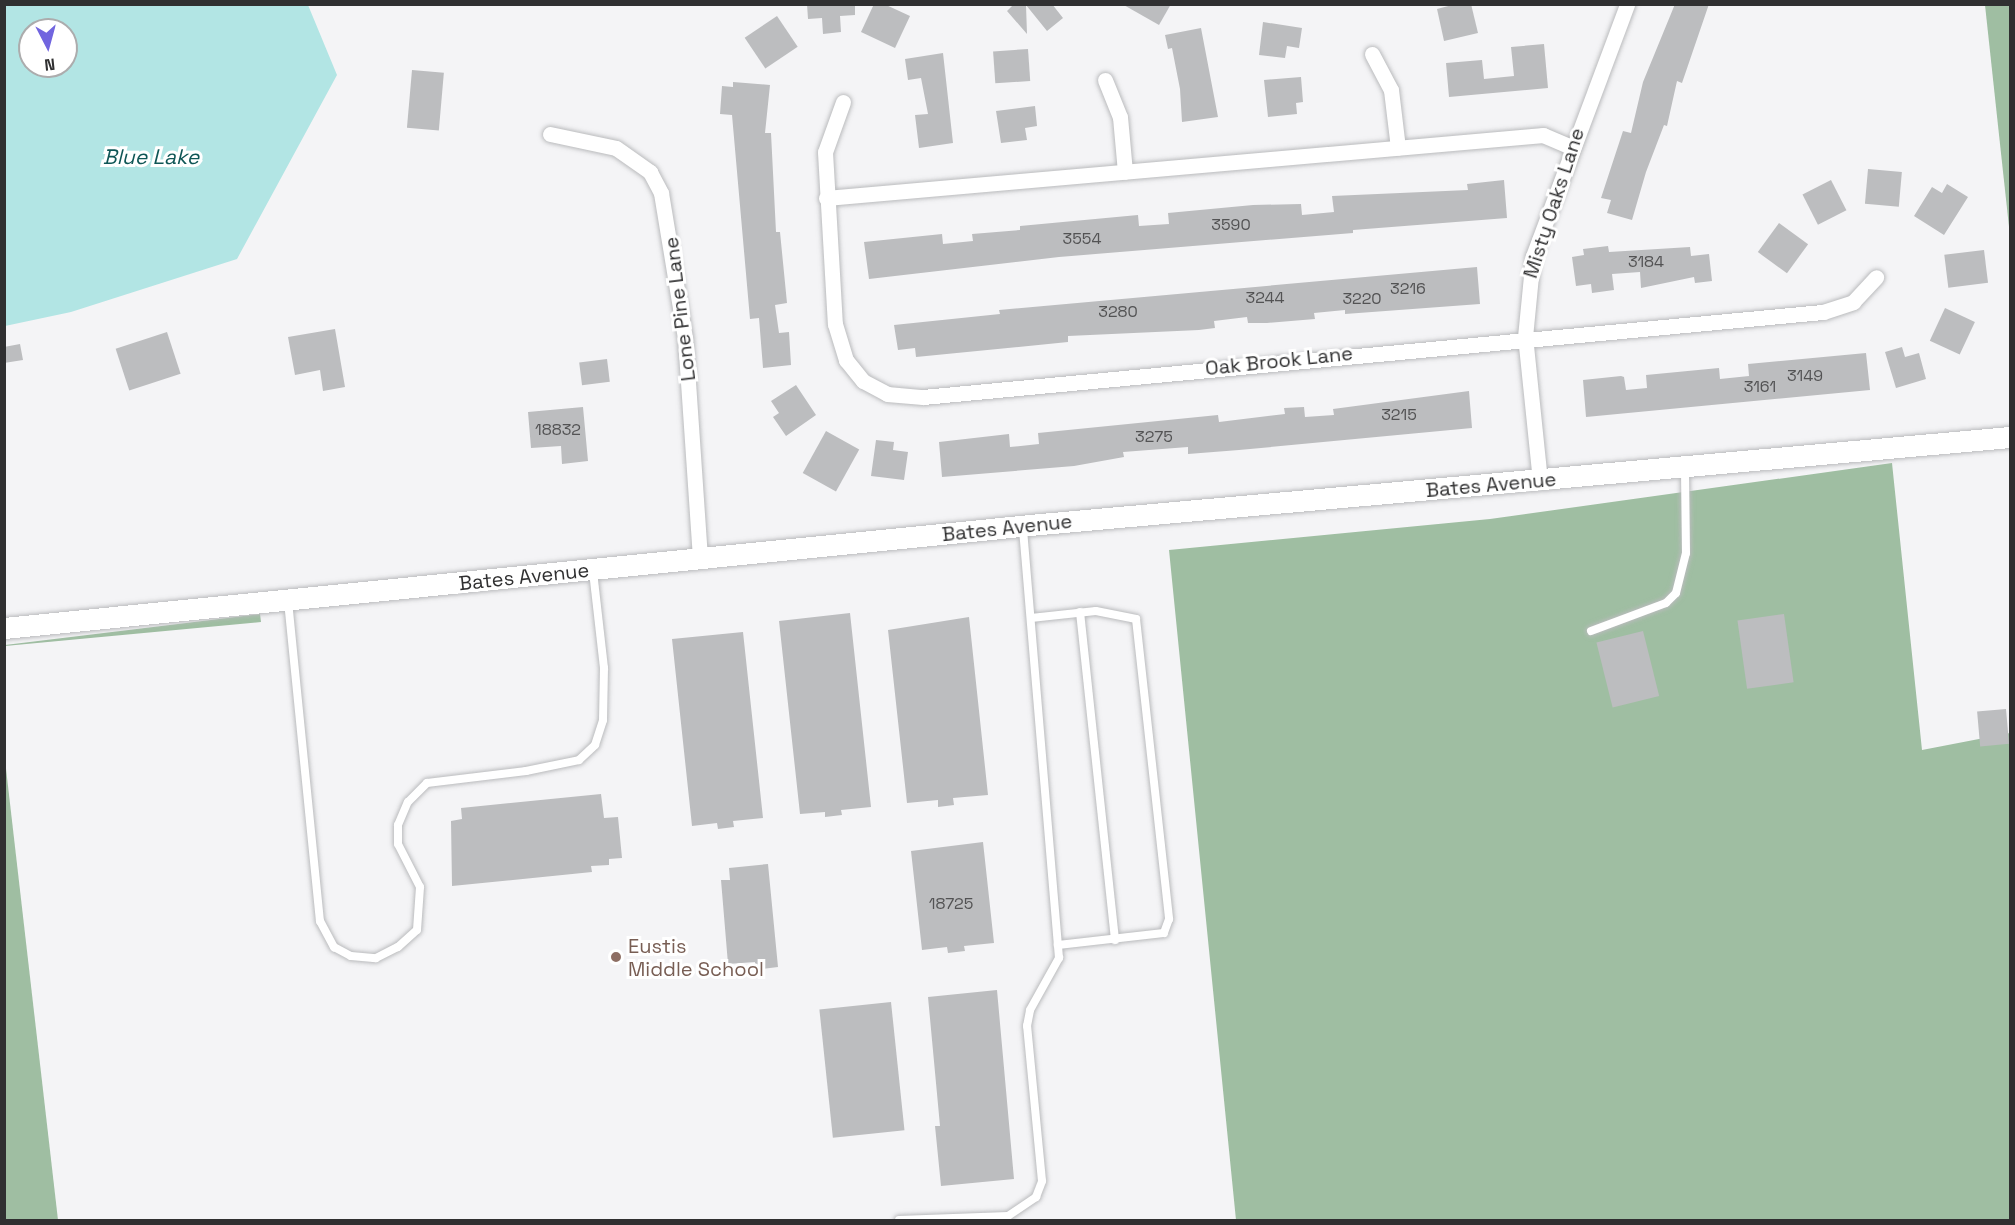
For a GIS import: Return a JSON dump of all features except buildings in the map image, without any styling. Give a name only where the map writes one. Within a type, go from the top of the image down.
[{"type":"street","name":"Misty Oaks Lane","points":[[1540,481],[1525,337],[1533,256],[1571,147],[1627,4]]},
{"type":"street","points":[[1372,54],[1391,90],[1398,148]]},
{"type":"street","points":[[1105,80],[1120,117],[1125,172]]},
{"type":"street","name":"Oak Brook Lane","points":[[843,102],[825,152],[835,324],[846,360],[863,381],[887,394],[922,397],[1525,337],[1823,312],[1853,302],[1876,277]]},
{"type":"street","name":"Lone Pine Lane","points":[[550,134],[616,148],[650,172],[661,193],[685,338],[700,559]]},
{"type":"street","points":[[826,198],[1543,135],[1571,147]]},
{"type":"street","name":"Bates Avenue","points":[[4,628],[1022,526],[2010,437]]},
{"type":"lane","points":[[1591,631],[1666,603],[1676,593],[1686,553],[1685,468]]},
{"type":"lane","points":[[899,1221],[1008,1216],[1036,1197],[1042,1181],[1027,1026],[1030,1010],[1059,958],[1022,526]]},
{"type":"lane","points":[[288,601],[320,921],[334,947],[351,956],[376,958],[398,947],[417,930],[420,887],[398,844],[398,825],[408,802],[427,783],[526,771],[579,760],[595,745],[603,720],[604,668],[593,570]]},
{"type":"lane","points":[[1031,618],[1080,612],[1112,612],[1136,619],[1169,919],[1164,933],[1058,945]]},
{"type":"lane","points":[[1080,612],[1115,939]]},
{"type":"green space","points":[[1985,5],[2010,5],[2010,236],[2000,144]]},
{"type":"green space","points":[[1892,463],[1922,750],[2010,733],[2010,1220],[1236,1220],[1169,550],[1490,519]]},
{"type":"green space","points":[[260,614],[261,622],[5,646],[5,645]]},
{"type":"green space","points":[[5,760],[58,1220],[5,1220]]},
{"type":"water","name":"Blue Lake","points":[[5,4],[308,5],[337,75],[237,259],[71,312],[5,326]]},
{"type":"place","name":"Eustis Middle School","points":[[616,957]]}]
